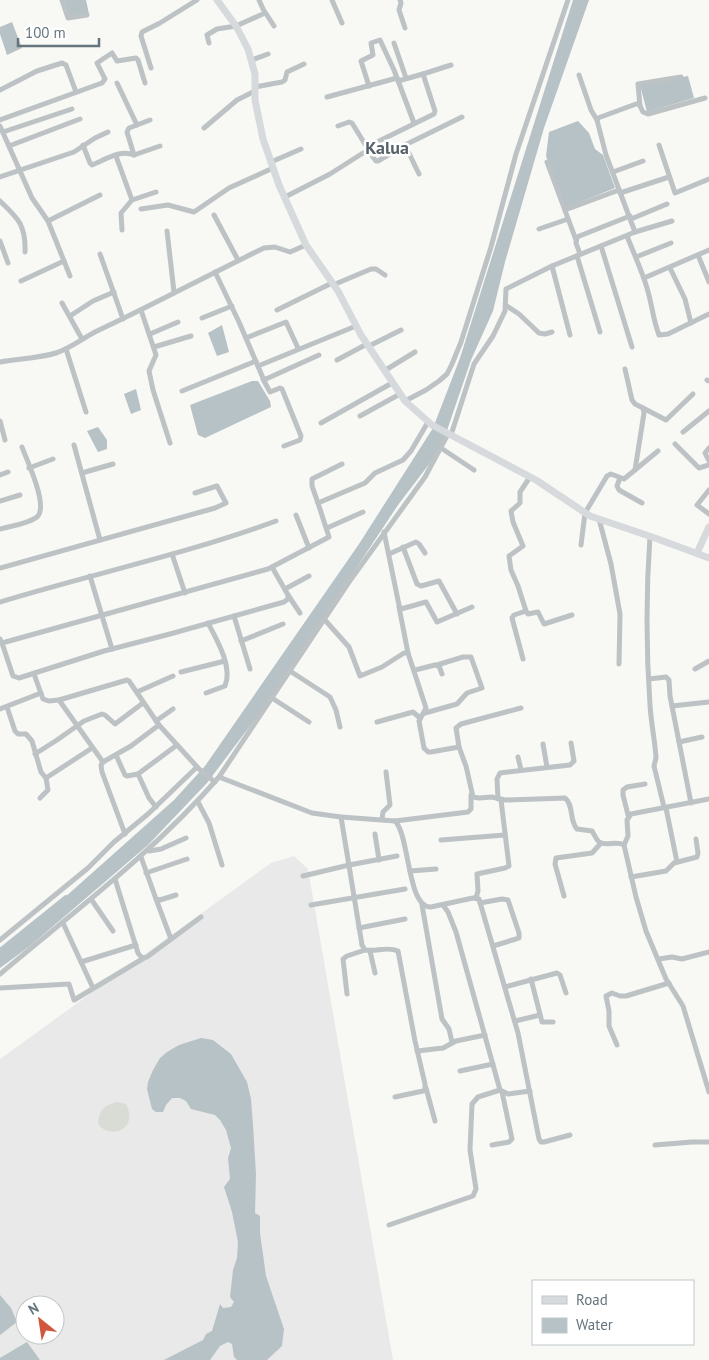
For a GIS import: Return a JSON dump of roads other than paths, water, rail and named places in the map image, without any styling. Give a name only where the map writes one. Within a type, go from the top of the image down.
[{"type":"street","points":[[62,0],[68,18],[88,14]]},
{"type":"street","points":[[151,68],[141,36],[142,32],[197,0]]},
{"type":"street","points":[[217,0],[236,26],[252,60],[255,74],[255,100],[263,139],[306,245],[333,284],[356,326],[402,397],[430,423],[530,477],[585,513],[599,520],[650,536],[709,558]]},
{"type":"street","points":[[259,0],[274,26]]},
{"type":"street","points":[[332,0],[342,23]]},
{"type":"street","points":[[400,0],[399,10],[405,28]]},
{"type":"street","points":[[360,416],[439,381],[447,374],[452,364],[461,342],[491,247],[516,154],[568,0]]},
{"type":"street","points":[[209,43],[208,33],[217,29],[236,26],[265,13]]},
{"type":"street","points":[[369,86],[360,61],[373,55],[371,43],[380,40],[414,124]]},
{"type":"street","points":[[394,43],[406,78]]},
{"type":"street","points":[[0,120],[105,81],[97,64],[112,53],[117,61],[136,58],[146,83]]},
{"type":"street","points":[[252,60],[268,54]]},
{"type":"street","points":[[0,90],[37,71],[62,63],[66,65],[76,92]]},
{"type":"street","points":[[204,128],[237,100],[255,89],[282,82],[285,80],[287,72],[304,64]]},
{"type":"street","points":[[327,97],[423,74],[451,65]]},
{"type":"street","points":[[285,197],[330,174],[435,112],[423,74]]},
{"type":"street","points":[[579,75],[591,110],[597,120],[604,146],[635,232]]},
{"type":"street","points":[[681,77],[638,84],[640,106],[643,112],[648,114],[705,98]]},
{"type":"street","points":[[117,82],[137,125]]},
{"type":"street","points":[[597,120],[600,116],[636,104],[640,106]]},
{"type":"street","points":[[3,132],[72,109]]},
{"type":"street","points":[[338,126],[349,122],[352,123],[368,150],[378,161],[404,145],[462,117]]},
{"type":"street","points":[[9,146],[80,120]]},
{"type":"street","points":[[134,155],[127,132],[137,125],[150,120]]},
{"type":"street","points":[[0,126],[34,202],[48,221],[70,276]]},
{"type":"street","points":[[0,177],[74,152],[108,132]]},
{"type":"street","points":[[83,145],[91,165],[126,153],[134,155],[160,146]]},
{"type":"street","points":[[404,145],[419,174]]},
{"type":"street","points":[[658,145],[674,191],[677,193],[709,179]]},
{"type":"street","points":[[141,209],[168,206],[194,212],[229,188],[301,149]]},
{"type":"street","points":[[116,156],[132,200]]},
{"type":"street","points":[[613,172],[643,161]]},
{"type":"street","points":[[547,162],[576,240],[600,332]]},
{"type":"street","points":[[565,210],[669,177]]},
{"type":"street","points":[[122,230],[121,213],[132,200],[156,192]]},
{"type":"street","points":[[48,221],[100,195]]},
{"type":"street","points":[[0,201],[21,224],[26,244],[25,252]]},
{"type":"street","points":[[576,240],[581,236],[667,204]]},
{"type":"street","points":[[214,215],[238,260]]},
{"type":"street","points":[[538,229],[568,218]]},
{"type":"street","points":[[0,974],[149,850],[198,802],[213,781],[219,777],[324,619],[384,532],[425,477],[448,434],[474,364],[493,336],[506,306],[506,290],[552,266],[635,232],[672,221]]},
{"type":"street","points":[[167,231],[174,292]]},
{"type":"street","points":[[627,236],[644,278],[650,297],[653,318],[660,335],[668,334],[709,314]]},
{"type":"street","points":[[0,241],[8,263]]},
{"type":"street","points":[[636,257],[671,243]]},
{"type":"street","points":[[0,362],[52,354],[66,349],[174,292],[264,248],[271,246],[290,252],[306,245]]},
{"type":"street","points":[[601,246],[632,347]]},
{"type":"street","points":[[644,278],[709,250]]},
{"type":"street","points":[[100,254],[123,319]]},
{"type":"street","points":[[698,255],[709,282]]},
{"type":"street","points":[[21,281],[64,261]]},
{"type":"street","points":[[552,266],[570,335]]},
{"type":"street","points":[[670,268],[685,299],[691,323]]},
{"type":"street","points":[[277,310],[371,269],[376,269],[385,275]]},
{"type":"street","points":[[215,272],[270,392],[282,389],[301,436],[300,440],[284,446]]},
{"type":"street","points":[[70,316],[93,301],[114,292]]},
{"type":"street","points":[[62,303],[82,339]]},
{"type":"street","points":[[202,318],[232,306]]},
{"type":"street","points":[[506,306],[519,314],[539,333],[552,332]]},
{"type":"street","points":[[141,310],[156,357],[149,372],[170,443]]},
{"type":"street","points":[[150,334],[178,322]]},
{"type":"street","points":[[246,338],[286,322],[298,348]]},
{"type":"street","points":[[182,390],[326,339],[356,326]]},
{"type":"street","points":[[337,360],[401,330]]},
{"type":"street","points":[[154,347],[191,336]]},
{"type":"street","points":[[66,349],[86,412]]},
{"type":"street","points":[[384,371],[415,352]]},
{"type":"street","points":[[263,378],[266,379],[319,354]]},
{"type":"street","points":[[626,369],[632,400],[635,404],[666,420],[693,394]]},
{"type":"street","points":[[321,423],[392,383]]},
{"type":"street","points":[[635,470],[644,413],[642,408]]},
{"type":"street","points":[[683,432],[709,411]]},
{"type":"street","points":[[0,421],[5,440]]},
{"type":"street","points":[[318,502],[366,483],[375,473],[403,460],[430,423]]},
{"type":"street","points":[[675,444],[699,468],[709,463],[705,453],[709,448]]},
{"type":"street","points":[[74,445],[100,540]]},
{"type":"street","points":[[0,529],[37,516],[41,510],[41,502],[22,448]]},
{"type":"street","points":[[441,448],[474,470]]},
{"type":"street","points":[[581,545],[585,513],[607,476],[611,474],[624,479],[658,451]]},
{"type":"street","points":[[29,468],[54,459]]},
{"type":"street","points":[[82,473],[112,464]]},
{"type":"street","points":[[288,595],[288,599],[284,602],[112,649],[19,678],[13,676],[1,641],[130,609],[272,567],[309,548],[329,537],[312,486],[312,480],[342,464]]},
{"type":"street","points":[[0,475],[8,472]]},
{"type":"street","points":[[530,477],[520,492],[520,503],[511,511],[522,546],[511,554],[509,558],[511,570],[528,614],[538,612],[544,624],[572,615]]},
{"type":"street","points":[[620,478],[618,488],[642,503]]},
{"type":"street","points":[[0,568],[215,508],[226,503],[217,486],[195,493]]},
{"type":"street","points":[[709,490],[697,504],[709,514]]},
{"type":"street","points":[[0,501],[20,495]]},
{"type":"street","points":[[327,528],[363,512]]},
{"type":"street","points":[[296,515],[309,548]]},
{"type":"street","points":[[599,520],[611,564],[620,614],[618,664]]},
{"type":"street","points":[[0,602],[244,533],[276,521]]},
{"type":"street","points":[[697,553],[709,527]]},
{"type":"street","points":[[384,532],[408,653],[426,708],[420,718],[421,733],[426,750],[431,752],[458,747]]},
{"type":"street","points":[[650,536],[646,581],[650,705],[656,756],[654,766],[664,807],[666,808],[677,862]]},
{"type":"street","points":[[389,554],[403,547],[418,543],[425,553]]},
{"type":"street","points":[[403,547],[417,584],[421,586],[439,581],[457,614]]},
{"type":"street","points":[[172,554],[185,593]]},
{"type":"street","points":[[272,567],[300,613]]},
{"type":"street","points":[[90,576],[112,649]]},
{"type":"street","points":[[285,589],[309,576]]},
{"type":"street","points":[[399,607],[402,609],[426,602],[437,622],[472,607]]},
{"type":"street","points":[[523,659],[512,618],[514,615],[526,611]]},
{"type":"street","points":[[234,616],[250,669]]},
{"type":"street","points":[[324,619],[349,647],[360,676],[382,667],[404,653],[408,653]]},
{"type":"street","points":[[206,693],[221,689],[226,684],[225,662],[219,644],[208,624]]},
{"type":"street","points":[[242,642],[283,624]]},
{"type":"street","points":[[415,670],[463,657],[471,657],[482,688],[464,694],[457,704],[424,713]]},
{"type":"street","points":[[695,669],[709,661]]},
{"type":"street","points":[[181,672],[225,662]]},
{"type":"street","points":[[437,665],[442,674]]},
{"type":"street","points":[[290,671],[330,697],[336,710],[340,727]]},
{"type":"street","points":[[34,674],[43,699],[49,702],[127,680],[132,683],[158,723],[198,768],[213,781]]},
{"type":"street","points":[[137,692],[174,676]]},
{"type":"street","points":[[649,679],[666,676],[668,678],[691,803]]},
{"type":"street","points":[[0,709],[41,693]]},
{"type":"street","points":[[272,698],[309,722]]},
{"type":"street","points":[[59,700],[103,762]]},
{"type":"street","points":[[672,706],[709,702]]},
{"type":"street","points":[[35,754],[84,720],[102,714],[115,724],[144,704]]},
{"type":"street","points":[[7,707],[15,731],[18,734],[29,736],[41,772],[46,778],[48,790],[40,798]]},
{"type":"street","points":[[219,777],[312,813],[395,821],[468,812],[471,809],[471,795],[466,766],[458,747],[456,728],[461,724],[521,708]]},
{"type":"street","points":[[125,834],[101,765],[174,709]]},
{"type":"street","points":[[377,722],[413,712],[420,718]]},
{"type":"street","points":[[679,742],[702,737]]},
{"type":"street","points":[[476,898],[478,891],[476,874],[508,866],[498,775],[503,772],[573,764],[574,757],[571,743]]},
{"type":"street","points":[[543,744],[547,767]]},
{"type":"street","points":[[116,755],[126,776],[138,774],[177,745]]},
{"type":"street","points":[[46,778],[92,748]]},
{"type":"street","points":[[518,757],[521,770]]},
{"type":"street","points":[[0,940],[77,877],[198,768]]},
{"type":"street","points":[[382,819],[383,812],[390,805],[386,772]]},
{"type":"street","points":[[138,774],[149,798],[156,807]]},
{"type":"street","points":[[645,784],[627,787],[623,790],[628,815],[628,836],[624,845],[646,931],[669,983],[683,1006],[708,1082],[709,1092]]},
{"type":"street","points":[[471,795],[475,798],[492,797],[500,799],[565,798],[570,803],[575,827],[579,830],[592,831],[601,843]]},
{"type":"street","points":[[628,815],[635,812],[709,799]]},
{"type":"street","points":[[198,802],[209,823],[222,865]]},
{"type":"street","points":[[341,817],[362,945],[367,950],[375,973]]},
{"type":"street","points":[[395,821],[401,830],[414,889],[422,905],[442,1019],[449,1029],[452,1042]]},
{"type":"street","points":[[375,834],[379,860]]},
{"type":"street","points":[[441,840],[505,835]]},
{"type":"street","points":[[149,850],[156,851],[186,838]]},
{"type":"street","points":[[631,877],[666,871],[677,862],[697,857],[696,839]]},
{"type":"street","points":[[564,896],[555,864],[556,858],[592,853],[601,843],[618,842],[624,845]]},
{"type":"street","points":[[303,876],[397,856]]},
{"type":"street","points":[[141,857],[171,938]]},
{"type":"street","points":[[146,873],[187,859]]},
{"type":"street","points":[[410,871],[436,869]]},
{"type":"street","points":[[115,879],[140,956],[144,958]]},
{"type":"street","points":[[311,905],[405,889]]},
{"type":"street","points":[[156,899],[160,900],[176,895]]},
{"type":"street","points":[[476,898],[480,903],[514,1021],[537,1132],[541,1142],[570,1135]]},
{"type":"street","points":[[422,905],[426,907],[443,905],[476,898]]},
{"type":"street","points":[[92,899],[114,932]]},
{"type":"street","points":[[480,903],[502,899],[508,900],[519,933],[519,938],[493,946]]},
{"type":"street","points":[[443,905],[456,932],[501,1091],[512,1139],[509,1142],[492,1146]]},
{"type":"street","points":[[0,988],[69,984],[74,1000],[144,958],[201,917]]},
{"type":"street","points":[[359,928],[405,919]]},
{"type":"street","points":[[63,923],[93,988]]},
{"type":"street","points":[[81,962],[136,945]]},
{"type":"street","points":[[347,994],[343,959],[367,950],[393,949],[398,951],[418,1051],[435,1121]]},
{"type":"street","points":[[659,959],[672,957],[682,959],[709,952]]},
{"type":"street","points":[[505,987],[557,973],[560,976],[566,993]]},
{"type":"street","points":[[531,979],[542,1022],[552,1022]]},
{"type":"street","points":[[617,1045],[609,1026],[609,1010],[606,996],[612,993],[623,997],[669,983]]},
{"type":"street","points":[[514,1021],[540,1016]]},
{"type":"street","points":[[418,1051],[443,1048],[452,1042],[485,1035]]},
{"type":"street","points":[[460,1071],[493,1064]]},
{"type":"street","points":[[395,1097],[423,1091],[426,1087]]},
{"type":"street","points":[[388,1225],[473,1196],[476,1189],[470,1150],[472,1104],[478,1097],[501,1091],[508,1094],[530,1091]]},
{"type":"street","points":[[655,1145],[709,1142]]},
{"type":"water","points":[[64,0],[86,0],[89,14],[69,17]]},
{"type":"water","points":[[573,0],[589,0],[544,128],[505,262],[493,311],[471,360],[443,442],[433,459],[398,505],[265,706],[207,783],[148,845],[30,946],[0,968],[0,953],[174,800],[205,766],[359,544],[433,428],[460,358]]},
{"type":"water","points":[[12,22],[22,48],[7,55],[0,34],[0,27]]},
{"type":"water","points":[[688,76],[694,98],[647,112],[640,85]]},
{"type":"water","points":[[578,121],[589,133],[595,149],[603,155],[615,188],[566,208],[546,156],[549,132]]},
{"type":"water","points":[[222,325],[229,352],[217,356],[208,333]]},
{"type":"water","points":[[252,381],[258,381],[270,401],[271,407],[205,438],[198,435],[190,405]]},
{"type":"water","points":[[136,389],[141,410],[131,414],[124,394]]},
{"type":"water","points":[[98,427],[107,440],[107,449],[98,452],[87,431]]},
{"type":"water","points":[[201,1038],[213,1040],[231,1054],[247,1082],[251,1099],[256,1174],[255,1213],[260,1216],[260,1233],[266,1276],[284,1329],[282,1346],[267,1360],[237,1360],[234,1357],[232,1344],[228,1342],[220,1346],[210,1360],[164,1360],[203,1340],[206,1334],[212,1331],[220,1304],[223,1308],[231,1307],[234,1302],[230,1297],[238,1242],[232,1212],[224,1187],[230,1179],[228,1158],[231,1148],[226,1130],[215,1115],[191,1109],[186,1101],[180,1098],[172,1098],[163,1112],[156,1112],[152,1109],[147,1089],[153,1070],[160,1058],[179,1045]]},
{"type":"water","points":[[0,1295],[11,1308],[15,1317],[15,1324],[0,1335]]},
{"type":"water","points":[[22,1345],[29,1345],[40,1360],[0,1360],[0,1358]]},
{"type":"waterway","points":[[0,951],[66,898]]},
{"type":"district","name":"Kalua","points":[[387,147]]}]
